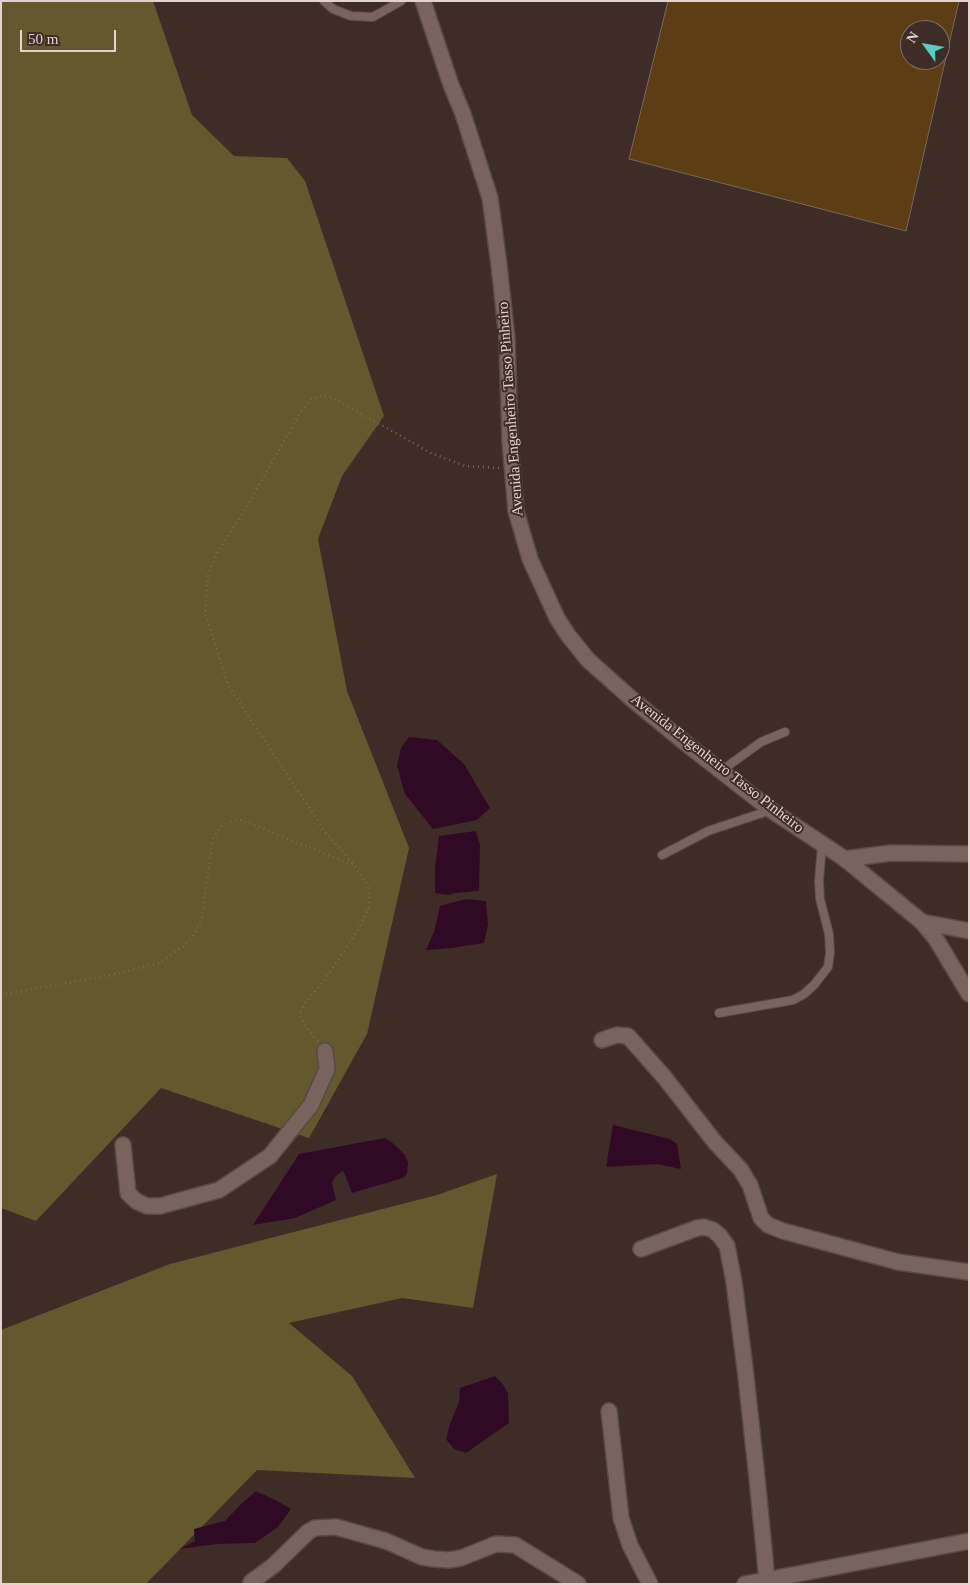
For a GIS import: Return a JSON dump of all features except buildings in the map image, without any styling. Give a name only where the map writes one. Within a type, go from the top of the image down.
[{"type":"street","name":"Avenida Engenheiro Tasso Pinheiro","points":[[423,1],[451,85],[464,114],[490,198],[507,339],[510,440],[516,511],[530,559],[557,618],[588,660],[633,700],[721,772],[771,810],[844,859],[922,922],[936,939],[969,994]]},
{"type":"street","points":[[844,859],[891,853],[969,854]]},
{"type":"street","points":[[922,922],[969,931]]},
{"type":"street","points":[[602,1040],[617,1035],[628,1036],[665,1078],[714,1141],[741,1170],[750,1185],[761,1218],[768,1226],[898,1262],[969,1272]]},
{"type":"street","points":[[124,1145],[128,1193],[136,1202],[147,1206],[160,1206],[219,1190],[270,1156],[311,1105],[327,1069],[325,1051]]},
{"type":"street","points":[[641,1249],[696,1228],[704,1227],[713,1230],[727,1246],[734,1282],[741,1340],[767,1580]]},
{"type":"street","points":[[610,1411],[621,1518],[630,1545],[650,1584]]},
{"type":"street","points":[[251,1582],[273,1566],[308,1532],[315,1528],[336,1527],[386,1541],[422,1557],[434,1559],[449,1560],[461,1558],[496,1544],[515,1545],[578,1584]]},
{"type":"street","points":[[745,1584],[969,1541]]},
{"type":"lane","points":[[324,1],[333,9],[351,16],[372,17],[401,1]]},
{"type":"lane","points":[[721,772],[761,742],[785,732]]},
{"type":"lane","points":[[662,855],[708,831],[771,810]]},
{"type":"lane","points":[[719,1013],[793,1000],[804,994],[814,985],[828,967],[830,953],[828,934],[820,899],[819,882],[822,844]]},
{"type":"path","points":[[325,1051],[304,1025],[300,1014],[304,1004],[324,981],[358,930],[370,905],[368,886],[354,865],[326,833],[229,687],[205,613],[208,576],[217,553],[246,508],[299,415],[311,399],[320,396],[333,398],[431,453],[465,466],[512,468]]},
{"type":"path","points":[[1,995],[121,972],[161,962],[184,945],[193,937],[201,921],[213,839],[221,827],[230,822],[241,820],[354,865]]},
{"type":"shaded area","points":[[1,1],[153,1],[192,115],[234,156],[287,158],[305,181],[384,416],[342,476],[318,539],[347,691],[409,848],[367,1034],[309,1138],[161,1088],[36,1221],[1,1208]]},
{"type":"shaded area","points":[[409,737],[437,740],[464,764],[490,808],[477,820],[433,829],[405,794],[397,766],[401,748]]},
{"type":"shaded area","points":[[476,831],[480,845],[479,891],[449,895],[435,893],[435,868],[439,836]]},
{"type":"shaded area","points":[[466,899],[486,901],[488,925],[484,943],[426,950],[434,932],[440,906]]},
{"type":"shaded area","points":[[613,1125],[670,1139],[677,1144],[681,1169],[657,1164],[606,1167]]},
{"type":"shaded area","points":[[385,1138],[405,1155],[408,1163],[407,1174],[403,1178],[352,1193],[343,1170],[335,1177],[332,1183],[336,1200],[295,1218],[253,1225],[299,1154]]},
{"type":"shaded area","points":[[497,1174],[473,1308],[402,1298],[289,1323],[352,1376],[415,1478],[257,1470],[146,1584],[1,1584],[1,1330],[170,1264],[437,1195]]},
{"type":"shaded area","points":[[495,1376],[508,1393],[509,1423],[466,1453],[454,1449],[446,1439],[459,1402],[460,1388]]},
{"type":"shaded area","points":[[256,1491],[291,1509],[278,1527],[255,1543],[216,1544],[180,1549],[195,1541],[194,1529],[225,1521]]}]
